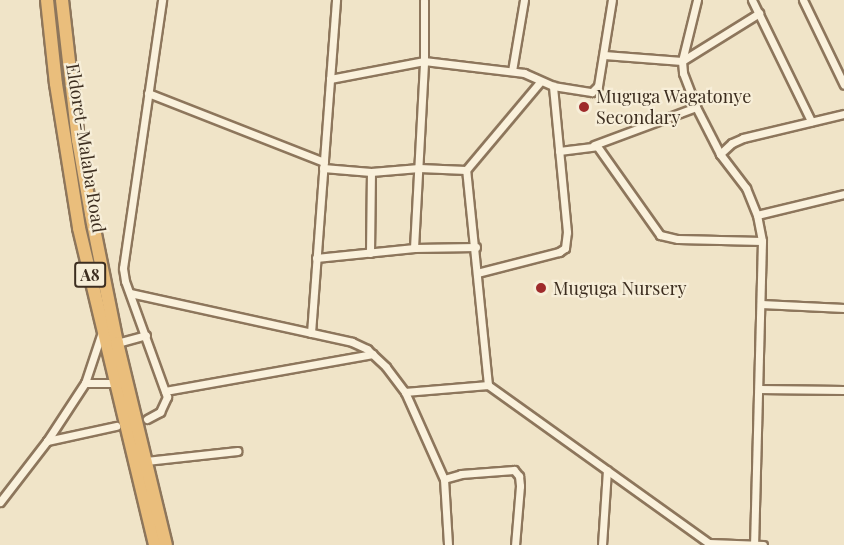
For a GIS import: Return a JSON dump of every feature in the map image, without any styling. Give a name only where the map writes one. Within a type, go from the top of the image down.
[{"type":"highway","name":"Eldoret-Malaba Road","points":[[46,0],[56,84],[79,228],[114,383],[155,545]]},
{"type":"highway","name":"Eldoret-Malaba Road","points":[[62,0],[78,140],[117,344],[166,545]]},
{"type":"street","points":[[147,419],[160,412],[167,397],[123,268],[162,0]]},
{"type":"street","points":[[311,333],[336,0]]},
{"type":"street","points":[[414,248],[424,61],[424,0]]},
{"type":"street","points":[[512,71],[524,0]]},
{"type":"street","points":[[330,79],[424,61],[524,73],[553,86],[596,90],[612,0]]},
{"type":"street","points":[[697,0],[682,61],[683,73],[696,108],[720,154],[746,188],[757,215],[762,241],[754,545]]},
{"type":"street","points":[[752,0],[811,122]]},
{"type":"street","points":[[803,0],[844,85]]},
{"type":"street","points":[[604,55],[682,61],[759,13]]},
{"type":"street","points":[[488,385],[476,247],[466,170],[540,82]]},
{"type":"street","points":[[477,273],[559,252],[565,248],[567,232],[553,86]]},
{"type":"street","points":[[148,93],[324,165],[371,172],[419,168],[466,170]]},
{"type":"street","points":[[559,151],[594,145],[696,108]]},
{"type":"street","points":[[720,154],[732,143],[743,138],[844,114]]},
{"type":"street","points":[[594,145],[599,148],[660,235],[678,239],[762,241]]},
{"type":"street","points":[[370,253],[371,172]]},
{"type":"street","points":[[757,215],[844,194]]},
{"type":"street","points":[[316,258],[414,248],[476,247]]},
{"type":"street","points":[[130,293],[352,342],[373,354],[405,392],[444,479],[448,545]]},
{"type":"street","points":[[761,304],[844,308]]},
{"type":"street","points":[[0,502],[47,441],[85,383],[103,329]]},
{"type":"street","points":[[117,344],[146,334]]},
{"type":"street","points":[[165,391],[373,354]]},
{"type":"street","points":[[85,383],[114,383]]},
{"type":"street","points":[[405,392],[488,385],[709,544],[763,545]]},
{"type":"street","points":[[759,389],[844,390]]},
{"type":"street","points":[[47,441],[117,426]]},
{"type":"street","points":[[146,460],[237,451]]},
{"type":"street","points":[[444,479],[461,474],[514,470],[519,476],[520,486],[515,545]]},
{"type":"street","points":[[602,545],[608,470]]},
{"type":"place","name":"Muguga Wagatonye Secondary","points":[[584,107]]},
{"type":"place","name":"Muguga Nursery","points":[[541,288]]}]
